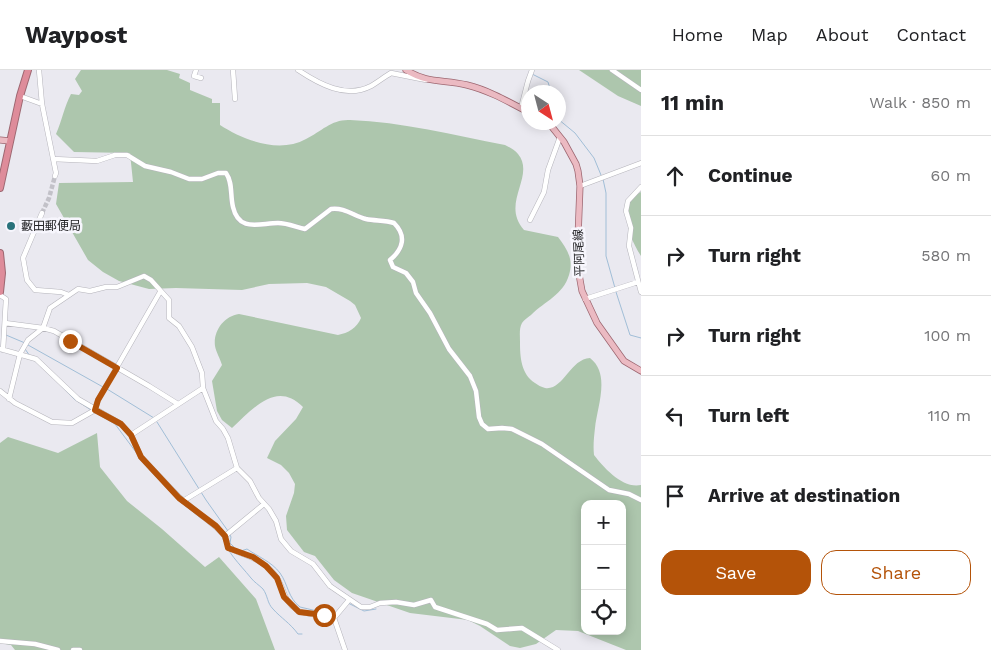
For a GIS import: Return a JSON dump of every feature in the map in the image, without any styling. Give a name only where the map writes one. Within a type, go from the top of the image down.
[{"type":"highway","points":[[0,188],[20,96],[28,70]]},
{"type":"highway","points":[[0,253],[2,273],[0,292]]},
{"type":"main road","points":[[406,70],[429,81],[466,84],[521,108]]},
{"type":"main road","name":"平阿尾線","points":[[554,130],[576,164],[580,186],[577,263],[579,281],[585,299],[597,323],[624,361],[641,371]]},
{"type":"main road","points":[[0,140],[10,141]]},
{"type":"street","points":[[39,70],[42,104],[55,176]]},
{"type":"street","points":[[196,70],[194,76],[201,78]]},
{"type":"street","points":[[233,70],[235,99]]},
{"type":"street","points":[[298,70],[318,84],[338,90],[362,90],[391,73],[429,81]]},
{"type":"street","points":[[527,85],[532,70]]},
{"type":"street","points":[[612,70],[641,90]]},
{"type":"street","points":[[20,96],[42,104]]},
{"type":"street","points":[[530,220],[544,192],[551,152],[560,137]]},
{"type":"street","points":[[53,159],[97,161],[115,155],[127,156],[145,166],[171,172],[189,179],[202,179],[218,173],[226,173],[230,178],[234,212],[241,222],[251,226],[280,223],[306,228],[334,208],[366,218],[394,223],[401,232],[402,244],[397,255],[390,260],[393,267],[406,273],[413,282],[416,293],[430,313],[449,349],[472,380],[482,424],[488,429],[512,429],[542,444],[609,490],[629,494],[641,500]]},
{"type":"street","points":[[580,186],[641,163]]},
{"type":"street","points":[[641,187],[628,200],[626,211],[631,228],[629,246],[641,292]]},
{"type":"street","points":[[42,214],[23,258],[27,280],[35,290],[61,292],[69,295]]},
{"type":"street","points":[[8,399],[20,354],[28,340],[43,328],[50,308],[78,289],[90,291],[106,287],[117,287],[144,276],[151,280],[169,300],[168,318],[179,326],[192,347],[202,373],[203,388],[216,420],[228,438],[238,468],[250,481],[273,515],[281,539],[291,552],[313,564],[330,586],[361,607],[396,602],[414,606],[431,600],[435,607],[487,624],[497,630],[522,628],[558,650]]},
{"type":"street","points":[[585,299],[638,282]]},
{"type":"street","points":[[0,392],[8,399],[52,422],[72,423],[95,410],[98,400],[160,292]]},
{"type":"street","points":[[0,296],[6,299],[6,332],[2,349],[36,359],[69,392],[95,410],[121,424],[131,435],[141,457],[183,501],[211,522],[225,536],[228,548],[253,557],[266,566],[277,578],[284,597],[295,609],[299,612],[334,618]]},
{"type":"street","points":[[5,323],[54,331],[178,404]]},
{"type":"street","points":[[131,435],[203,388]]},
{"type":"street","points":[[183,501],[238,468]]},
{"type":"street","points":[[225,536],[264,504]]},
{"type":"street","points":[[334,618],[349,600]]},
{"type":"street","points":[[334,618],[346,650]]},
{"type":"street","points":[[0,640],[35,644],[58,650]]},
{"type":"street","points":[[73,650],[80,650]]},
{"type":"green space","points":[[81,70],[167,70],[180,74],[179,78],[190,83],[190,90],[212,99],[212,103],[220,103],[220,125],[239,136],[262,143],[284,145],[295,143],[306,139],[332,123],[350,120],[389,123],[447,133],[505,145],[517,153],[522,162],[523,171],[516,200],[515,210],[518,220],[524,230],[558,237],[567,250],[571,264],[566,282],[558,293],[536,310],[520,327],[522,365],[530,379],[545,388],[557,385],[577,364],[590,358],[600,373],[601,391],[595,428],[594,455],[603,466],[621,481],[627,484],[641,485],[641,650],[626,650],[588,635],[626,635],[626,500],[581,500],[581,632],[556,630],[536,644],[520,648],[510,646],[468,620],[410,613],[352,593],[334,580],[315,556],[304,552],[287,530],[286,516],[295,484],[289,473],[281,465],[267,458],[275,441],[296,419],[303,407],[293,399],[283,396],[274,397],[265,400],[232,428],[222,420],[217,411],[212,381],[222,365],[215,346],[216,335],[224,321],[239,314],[338,335],[352,330],[359,322],[361,318],[355,305],[326,287],[307,283],[269,284],[242,290],[149,289],[119,281],[103,272],[88,260],[56,204],[59,183],[133,182],[130,153],[74,152],[56,134],[71,94],[79,95],[82,91],[75,79]]},
{"type":"green space","points":[[579,70],[641,70],[641,106],[618,96]]},
{"type":"green space","points":[[641,192],[641,256],[630,235],[627,220],[631,197]]},
{"type":"green space","points":[[97,433],[100,467],[127,501],[205,567],[219,557],[256,599],[275,650],[15,650],[11,645],[0,643],[0,443],[8,437],[58,453]]},
{"type":"waterway","points":[[532,74],[548,82],[549,85]]},
{"type":"waterway","points":[[566,126],[575,133],[594,158],[601,175]]},
{"type":"waterway","points":[[603,179],[606,193],[606,256],[615,288]]},
{"type":"waterway","points":[[616,292],[630,335],[641,338]]},
{"type":"waterway","points":[[6,335],[25,343]]},
{"type":"waterway","points":[[28,345],[103,387]]},
{"type":"waterway","points":[[25,349],[30,356]]},
{"type":"waterway","points":[[56,381],[74,399],[91,410]]},
{"type":"waterway","points":[[107,389],[154,418]]},
{"type":"waterway","points":[[94,412],[115,424],[147,467],[178,500],[202,519]]},
{"type":"waterway","points":[[157,422],[206,500],[228,531]]},
{"type":"waterway","points":[[221,534],[234,558],[263,589],[271,607],[298,634],[302,634]]},
{"type":"waterway","points":[[230,535],[230,543],[235,548]]},
{"type":"waterway","points":[[241,551],[247,549],[277,569],[283,577],[293,599],[300,607],[334,615]]},
{"type":"waterway","points":[[348,603],[364,611],[376,609]]},
{"type":"tunnel","points":[[42,213],[49,198],[55,176]]},
{"type":"place","name":"藪田郵便局","points":[[11,226]]},
{"type":"route","points":[[70,341],[117,368],[98,400],[95,410],[121,424],[131,435],[141,457],[179,498],[216,526],[225,536],[228,548],[253,557],[266,566],[277,578],[282,587],[284,597],[289,604],[299,612],[324,615]]}]
